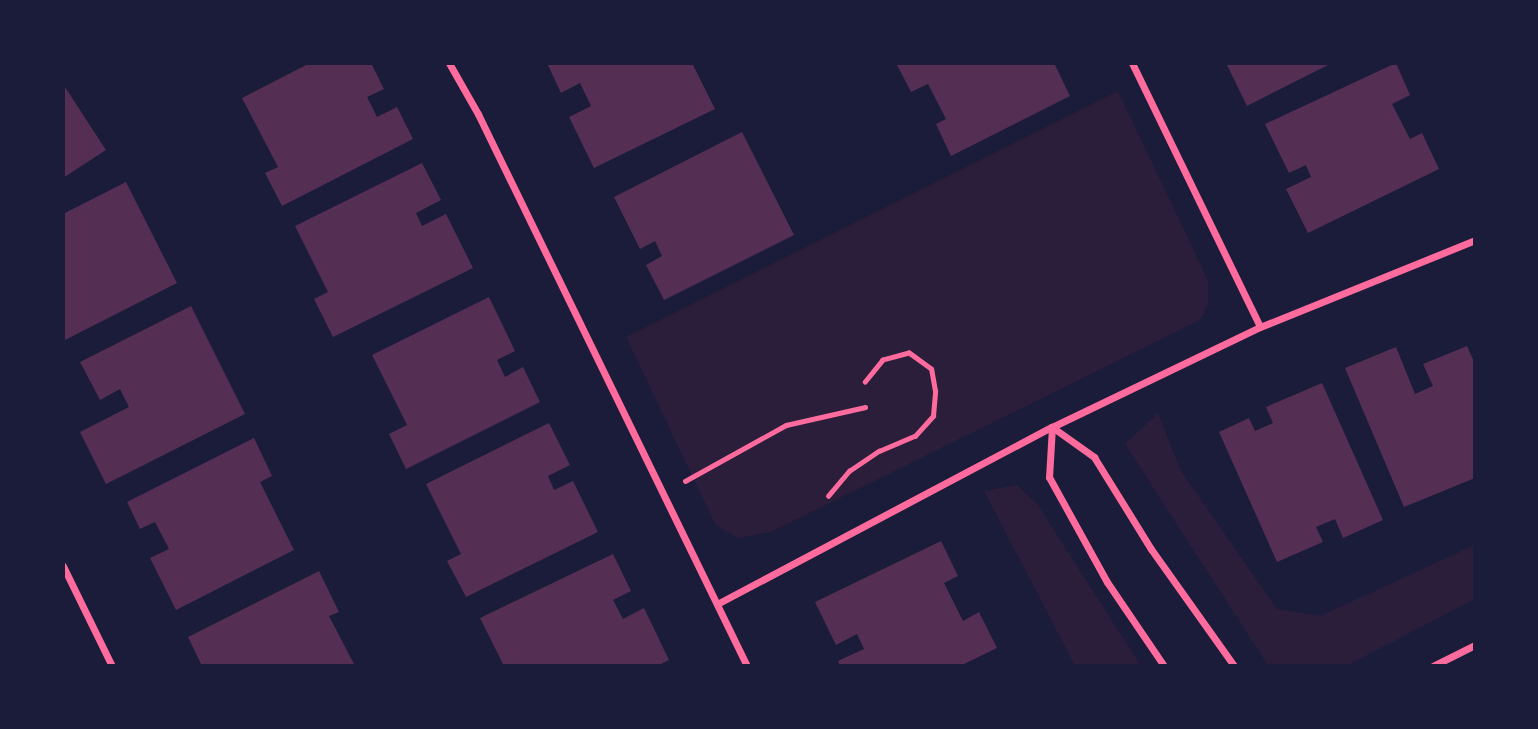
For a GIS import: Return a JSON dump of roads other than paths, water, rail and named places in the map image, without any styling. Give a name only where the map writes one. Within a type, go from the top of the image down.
[{"type":"street","points":[[449,63],[478,114],[747,666]]},
{"type":"street","points":[[1132,63],[1260,327]]},
{"type":"street","points":[[717,604],[1052,426],[1260,327],[1475,240]]},
{"type":"street","points":[[1052,426],[1049,477],[1107,582],[1164,666]]},
{"type":"street","points":[[1052,426],[1094,457],[1151,549],[1234,666]]},
{"type":"street","points":[[63,566],[112,666]]},
{"type":"street","points":[[1433,666],[1475,645]]}]
